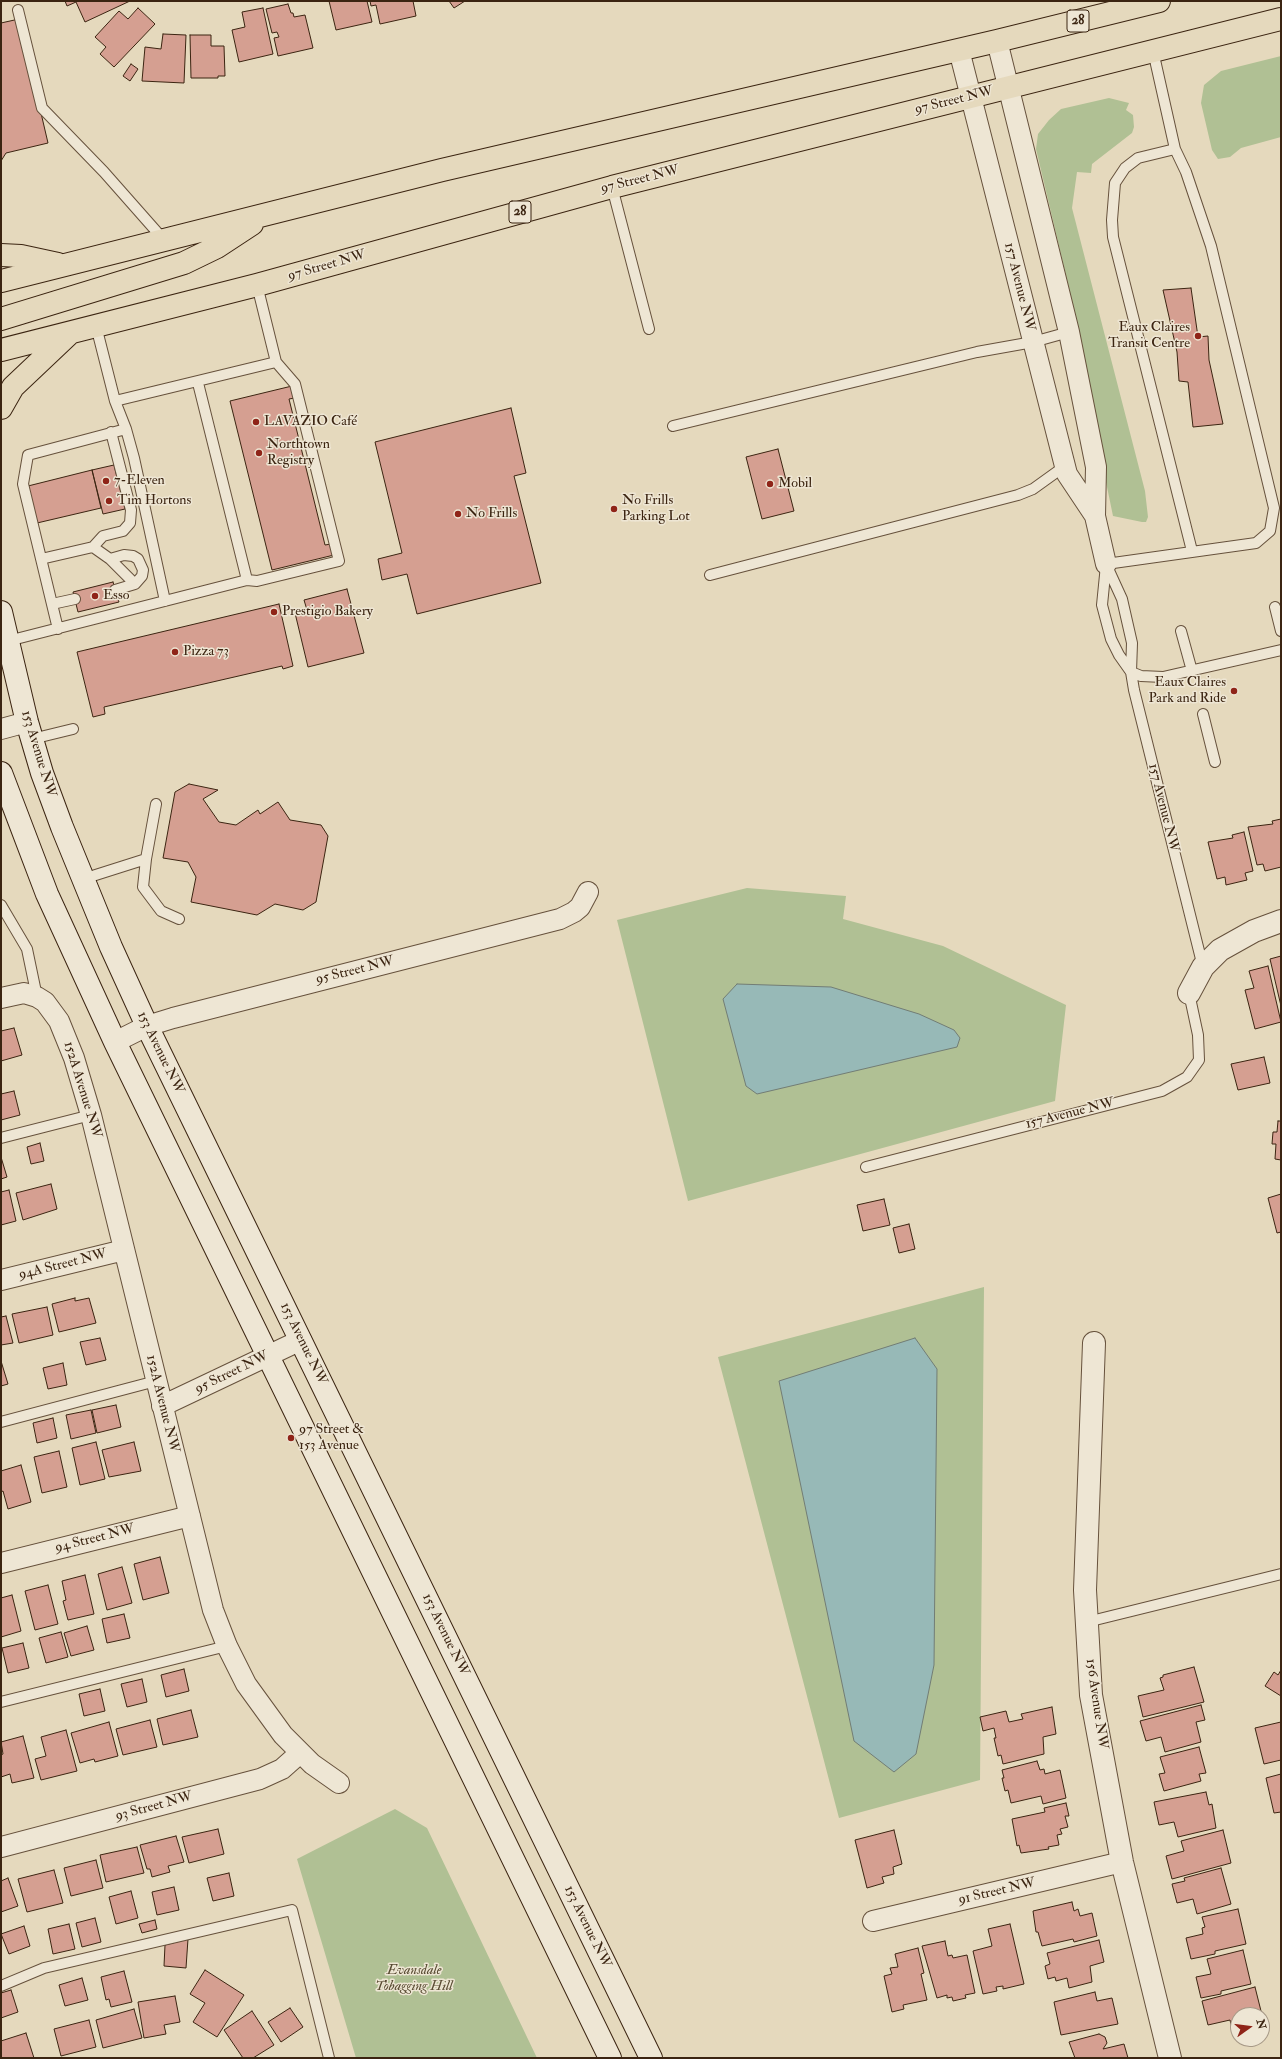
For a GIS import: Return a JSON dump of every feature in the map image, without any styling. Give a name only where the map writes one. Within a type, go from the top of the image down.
[{"type":"main road","name":"28","points":[[997,41],[1159,1]]},
{"type":"main road","name":"97 Street NW","points":[[1,350],[257,285],[612,186],[1281,19]]},
{"type":"main road","points":[[1,281],[442,170],[997,41]]},
{"type":"main road","points":[[1,319],[184,263],[217,247],[269,214]]},
{"type":"main road","points":[[1,255],[21,256],[61,265]]},
{"type":"main road","points":[[1,408],[12,388],[70,332]]},
{"type":"main road","name":"153 Avenue NW","points":[[1,612],[42,773],[83,879],[147,1026],[651,2058]]},
{"type":"main road","points":[[1,773],[46,894],[115,1042],[610,2058]]},
{"type":"main road","points":[[1189,993],[1203,967],[1220,950],[1254,931],[1281,921]]},
{"type":"main road","name":"156 Avenue NW","points":[[1094,1343],[1085,1590],[1091,1695],[1122,1862],[1170,2058]]},
{"type":"street","name":"157 Avenue NW","points":[[997,41],[1069,332],[1096,467],[1094,516],[1106,564]]},
{"type":"street","name":"157 Avenue NW","points":[[960,50],[970,96],[1067,474],[1094,516]]},
{"type":"street","points":[[1,729],[30,730]]},
{"type":"street","name":"95 Street NW","points":[[115,1042],[147,1026],[181,1016],[560,919],[574,912],[580,907],[588,892]]},
{"type":"street","points":[[1,998],[24,993],[37,996]]},
{"type":"street","name":"152A Avenue NW","points":[[37,996],[53,1010],[59,1021],[74,1058],[91,1115],[162,1406],[214,1610],[227,1646],[240,1673],[263,1710],[300,1753],[312,1764],[339,1783]]},
{"type":"street","name":"94A Street NW","points":[[1,1280],[124,1250]]},
{"type":"street","name":"95 Street NW","points":[[162,1406],[301,1340]]},
{"type":"street","name":"94 Street NW","points":[[1,1563],[190,1516]]},
{"type":"street","name":"93 Street NW","points":[[1,1847],[260,1779],[282,1769],[300,1753]]},
{"type":"street","name":"91 Street NW","points":[[873,1921],[1122,1862]]},
{"type":"lane","points":[[18,10],[42,108],[104,172],[164,240]]},
{"type":"lane","points":[[1106,564],[1256,543],[1270,531],[1274,508],[1211,246],[1186,172],[1175,149],[1153,51]]},
{"type":"lane","points":[[1175,149],[1138,158],[1125,168],[1115,184],[1112,220],[1113,237],[1192,551]]},
{"type":"lane","points":[[612,186],[649,329]]},
{"type":"lane","points":[[8,641],[247,580],[257,582],[339,561],[295,384],[276,362],[257,285]]},
{"type":"lane","points":[[96,326],[115,402],[126,429],[165,601]]},
{"type":"lane","points":[[673,426],[977,352],[1033,342],[1069,332]]},
{"type":"lane","points":[[115,402],[198,383],[276,362]]},
{"type":"lane","points":[[198,383],[247,580]]},
{"type":"lane","points":[[58,629],[23,484],[28,455],[126,429]]},
{"type":"lane","points":[[41,559],[93,547],[104,536],[123,531],[128,527],[131,516],[111,432]]},
{"type":"lane","points":[[710,574],[1018,495],[1033,489],[1065,466]]},
{"type":"lane","points":[[93,547],[110,559],[135,584]]},
{"type":"lane","points":[[110,559],[124,555],[138,559],[143,570],[142,576],[135,584],[115,590]]},
{"type":"lane","name":"157 Avenue NW","points":[[1106,564],[1102,605],[1111,639],[1118,655],[1131,672]]},
{"type":"lane","name":"157 Avenue NW","points":[[1106,564],[1122,599],[1132,643],[1131,672],[1134,690],[1203,967]]},
{"type":"lane","points":[[52,604],[74,599]]},
{"type":"lane","points":[[1275,607],[1281,631]]},
{"type":"lane","points":[[1181,631],[1192,671]]},
{"type":"lane","points":[[1131,672],[1152,677],[1192,671],[1281,650]]},
{"type":"lane","points":[[1203,714],[1215,762]]},
{"type":"lane","points":[[30,730],[73,729]]},
{"type":"lane","points":[[156,804],[146,859],[143,887],[160,911],[179,919]]},
{"type":"lane","points":[[83,879],[146,859]]},
{"type":"lane","points":[[1,905],[27,949],[37,996]]},
{"type":"lane","name":"157 Avenue NW","points":[[866,1167],[1162,1091],[1186,1077],[1199,1060],[1198,1035],[1189,993]]},
{"type":"lane","points":[[1,1138],[91,1115]]},
{"type":"lane","points":[[1,1422],[156,1381]]},
{"type":"lane","points":[[1087,1622],[1281,1574]]},
{"type":"lane","points":[[1,1702],[227,1646]]},
{"type":"lane","points":[[1,1986],[44,1968],[292,1910],[330,2058]]},
{"type":"green space","points":[[1281,56],[1281,137],[1241,148],[1230,157],[1218,159],[1212,150],[1201,103],[1204,85],[1221,71]]},
{"type":"green space","points":[[1109,98],[1129,103],[1126,110],[1133,115],[1134,127],[1132,133],[1092,164],[1091,173],[1077,172],[1072,208],[1145,491],[1148,517],[1146,522],[1113,516],[1085,380],[1082,343],[1036,149],[1038,134],[1049,120],[1061,109]]},
{"type":"green space","points":[[747,888],[846,896],[843,919],[943,946],[1066,1005],[1055,1101],[688,1201],[617,920]]},
{"type":"green space","points":[[984,1287],[980,1780],[839,1818],[718,1357]]},
{"type":"green space","name":"Evansdale Tobagging Hill","points":[[395,1809],[427,1828],[537,2058],[356,2058],[297,1859]]},
{"type":"water","points":[[737,984],[831,987],[919,1014],[954,1030],[960,1038],[957,1047],[757,1094],[746,1086],[723,999]]},
{"type":"water","points":[[915,1338],[937,1369],[934,1665],[916,1754],[894,1772],[854,1741],[779,1381]]},
{"type":"building","points":[[65,1],[130,1],[85,22],[76,2],[67,6]]},
{"type":"building","points":[[329,1],[367,1],[372,22],[336,30]]},
{"type":"building","points":[[370,1],[413,1],[416,16],[380,24],[376,5],[371,6]]},
{"type":"building","points":[[449,1],[465,1],[454,8]]},
{"type":"building","points":[[288,4],[294,17],[305,15],[313,48],[278,56],[274,38],[279,37],[277,32],[272,33],[266,9]]},
{"type":"building","points":[[138,8],[155,24],[114,67],[100,54],[106,47],[95,37],[119,11],[128,19]]},
{"type":"building","points":[[263,8],[273,54],[239,62],[232,30],[245,27],[242,12]]},
{"type":"building","points":[[19,19],[48,143],[6,153],[1,161],[1,23]]},
{"type":"building","points":[[163,34],[186,35],[184,83],[142,81],[145,47],[161,49]]},
{"type":"building","points":[[190,35],[211,35],[211,46],[224,46],[225,76],[218,76],[218,78],[191,78]]},
{"type":"building","points":[[131,64],[138,69],[130,81],[123,76]]},
{"type":"building","points":[[1191,288],[1198,337],[1208,336],[1209,360],[1223,424],[1193,427],[1188,382],[1179,381],[1177,352],[1163,290]]},
{"type":"building","points":[[292,386],[295,398],[289,399],[325,545],[331,544],[334,555],[272,570],[230,401]]},
{"type":"building","name":"No Frills","points":[[511,408],[526,473],[514,476],[541,583],[417,614],[407,574],[382,580],[378,559],[402,553],[375,442]]},
{"type":"building","name":"Mobil","points":[[778,449],[794,511],[762,519],[746,457]]},
{"type":"building","points":[[114,465],[125,509],[103,514],[92,470]]},
{"type":"building","points":[[92,470],[101,508],[37,523],[28,486]]},
{"type":"building","name":"Esso","points":[[113,582],[119,602],[78,612],[73,592]]},
{"type":"building","points":[[347,589],[364,653],[308,667],[295,613],[307,610],[304,600]]},
{"type":"building","points":[[279,604],[293,666],[283,669],[282,666],[104,707],[105,714],[93,717],[77,652]]},
{"type":"building","points":[[189,784],[218,790],[203,799],[219,822],[236,825],[258,810],[260,814],[278,802],[290,820],[321,825],[328,836],[316,902],[303,910],[275,904],[257,915],[191,902],[196,877],[188,862],[163,858],[175,792]]},
{"type":"building","points":[[1281,819],[1281,867],[1265,871],[1263,864],[1257,865],[1248,827],[1273,824],[1272,821]]},
{"type":"building","points":[[1244,832],[1253,871],[1245,873],[1247,880],[1226,885],[1225,877],[1217,879],[1208,842],[1233,838],[1232,835]]},
{"type":"building","points":[[1281,956],[1281,1006],[1270,959]]},
{"type":"building","points":[[1268,966],[1281,1022],[1255,1029],[1245,990],[1254,988],[1249,971]]},
{"type":"building","points":[[14,1028],[22,1055],[1,1061],[1,1031]]},
{"type":"building","points":[[1264,1057],[1270,1083],[1238,1090],[1231,1064]]},
{"type":"building","points":[[14,1091],[20,1115],[1,1120],[1,1094]]},
{"type":"building","points":[[1278,1121],[1281,1121],[1281,1160],[1275,1159],[1276,1144],[1272,1144],[1273,1132],[1277,1132]]},
{"type":"building","points":[[40,1143],[44,1161],[31,1164],[27,1147]]},
{"type":"building","points":[[1,1157],[7,1177],[1,1179]]},
{"type":"building","points":[[51,1184],[57,1209],[23,1220],[16,1193]]},
{"type":"building","points":[[9,1190],[16,1221],[1,1225],[1,1192]]},
{"type":"building","points":[[1281,1194],[1281,1232],[1277,1233],[1268,1198]]},
{"type":"building","points":[[884,1199],[890,1225],[863,1231],[857,1205]]},
{"type":"building","points":[[909,1224],[915,1249],[899,1253],[893,1228]]},
{"type":"building","points":[[75,1298],[75,1301],[89,1298],[96,1323],[59,1332],[52,1304]]},
{"type":"building","points":[[47,1307],[53,1335],[19,1343],[12,1314]]},
{"type":"building","points":[[6,1316],[13,1343],[1,1345],[1,1317]]},
{"type":"building","points":[[100,1338],[106,1360],[86,1365],[80,1342]]},
{"type":"building","points":[[1,1361],[8,1384],[1,1386]]},
{"type":"building","points":[[63,1363],[67,1385],[48,1389],[43,1368]]},
{"type":"building","points":[[116,1405],[121,1427],[97,1433],[92,1410]]},
{"type":"building","points":[[91,1410],[96,1433],[71,1439],[66,1415]]},
{"type":"building","points":[[53,1418],[57,1438],[37,1443],[33,1423]]},
{"type":"building","points":[[96,1442],[105,1479],[80,1485],[72,1448]]},
{"type":"building","points":[[134,1442],[141,1471],[109,1477],[102,1450]]},
{"type":"building","points":[[59,1451],[67,1487],[42,1493],[34,1457]]},
{"type":"building","points":[[21,1465],[31,1502],[8,1509],[3,1491],[1,1492],[1,1471]]},
{"type":"building","points":[[160,1557],[169,1593],[143,1600],[134,1564]]},
{"type":"building","points":[[122,1567],[132,1603],[107,1610],[98,1574]]},
{"type":"building","points":[[85,1575],[94,1614],[68,1620],[63,1601],[66,1600],[62,1581]]},
{"type":"building","points":[[48,1585],[58,1624],[35,1630],[25,1591]]},
{"type":"building","points":[[12,1595],[21,1631],[1,1637],[1,1598]]},
{"type":"building","points":[[124,1614],[130,1638],[107,1643],[102,1619]]},
{"type":"building","points":[[87,1626],[94,1650],[71,1656],[64,1633]]},
{"type":"building","points":[[61,1632],[68,1657],[46,1663],[39,1638]]},
{"type":"building","points":[[23,1643],[29,1668],[8,1673],[2,1648]]},
{"type":"building","points":[[1194,1667],[1204,1702],[1143,1717],[1138,1696],[1164,1690],[1160,1678],[1163,1677],[1163,1675]]},
{"type":"building","points":[[184,1669],[189,1691],[166,1697],[161,1675]]},
{"type":"building","points":[[1281,1670],[1281,1696],[1265,1686],[1274,1672],[1278,1675]]},
{"type":"building","points":[[142,1679],[147,1702],[127,1707],[121,1684]]},
{"type":"building","points":[[100,1689],[105,1711],[84,1716],[79,1694]]},
{"type":"building","points":[[1201,1705],[1205,1720],[1196,1722],[1201,1742],[1165,1752],[1161,1737],[1146,1741],[1140,1721]]},
{"type":"building","points":[[1052,1707],[1056,1734],[1043,1737],[1044,1754],[1003,1764],[1001,1755],[998,1756],[994,1738],[996,1738],[994,1728],[983,1731],[980,1717],[1006,1711],[1009,1722],[1023,1719],[1021,1714]]},
{"type":"building","points":[[191,1710],[198,1737],[163,1745],[157,1719]]},
{"type":"building","points":[[150,1720],[157,1747],[123,1755],[116,1729]]},
{"type":"building","points":[[109,1722],[118,1756],[95,1762],[94,1759],[80,1763],[71,1733]]},
{"type":"building","points":[[1281,1722],[1281,1760],[1264,1764],[1255,1728]]},
{"type":"building","points":[[66,1730],[77,1771],[41,1780],[35,1759],[46,1756],[41,1737]]},
{"type":"building","points":[[23,1736],[34,1778],[12,1783],[10,1774],[1,1777],[1,1755],[3,1754],[1,1742]]},
{"type":"building","points":[[1199,1747],[1206,1773],[1199,1774],[1201,1781],[1164,1791],[1159,1774],[1165,1773],[1160,1757]]},
{"type":"building","points":[[1037,1761],[1040,1770],[1044,1769],[1045,1774],[1060,1770],[1066,1798],[1043,1804],[1041,1796],[1011,1803],[1008,1790],[1005,1791],[1002,1770]]},
{"type":"building","points":[[1281,1774],[1281,1812],[1274,1813],[1266,1778]]},
{"type":"building","points":[[1206,1792],[1209,1805],[1212,1804],[1216,1828],[1178,1837],[1174,1822],[1159,1825],[1154,1802]]},
{"type":"building","points":[[1066,1803],[1069,1816],[1065,1816],[1068,1827],[1060,1829],[1062,1834],[1057,1835],[1059,1845],[1048,1847],[1049,1849],[1021,1853],[1019,1845],[1017,1846],[1012,1819],[1045,1812],[1044,1808]]},
{"type":"building","points":[[218,1829],[224,1854],[189,1863],[182,1837]]},
{"type":"building","points":[[894,1830],[902,1864],[893,1867],[894,1874],[882,1877],[884,1883],[867,1888],[855,1840]]},
{"type":"building","points":[[1223,1830],[1231,1863],[1172,1879],[1166,1856],[1184,1851],[1181,1841]]},
{"type":"building","points":[[176,1836],[184,1862],[168,1866],[170,1872],[152,1877],[150,1869],[147,1869],[140,1845]]},
{"type":"building","points":[[137,1847],[144,1873],[106,1882],[100,1855]]},
{"type":"building","points":[[96,1860],[103,1888],[71,1896],[64,1868]]},
{"type":"building","points":[[1221,1868],[1231,1904],[1197,1914],[1193,1899],[1177,1903],[1172,1884],[1185,1881],[1184,1878]]},
{"type":"building","points":[[54,1870],[63,1903],[27,1912],[18,1879]]},
{"type":"building","points":[[229,1873],[234,1896],[213,1901],[207,1878]]},
{"type":"building","points":[[8,1878],[18,1906],[1,1912],[1,1881]]},
{"type":"building","points":[[174,1887],[179,1910],[157,1915],[152,1892]]},
{"type":"building","points":[[131,1891],[138,1918],[116,1924],[109,1897]]},
{"type":"building","points":[[1072,1902],[1074,1911],[1078,1909],[1080,1916],[1092,1913],[1097,1936],[1074,1942],[1073,1939],[1042,1946],[1038,1932],[1036,1932],[1033,1911]]},
{"type":"building","points":[[1238,1909],[1246,1944],[1215,1951],[1215,1954],[1191,1959],[1186,1938],[1203,1934],[1202,1928],[1205,1927],[1202,1917]]},
{"type":"building","points":[[95,1918],[101,1942],[82,1947],[76,1923]]},
{"type":"building","points":[[155,1920],[157,1929],[142,1933],[139,1924]]},
{"type":"building","points":[[69,1924],[75,1949],[53,1954],[48,1929]]},
{"type":"building","points":[[1010,1924],[1024,1984],[1003,1989],[1003,1986],[996,1987],[997,1991],[983,1994],[973,1951],[992,1946],[988,1929]]},
{"type":"building","points":[[24,1926],[30,1946],[9,1954],[1,1934]]},
{"type":"building","points":[[188,1939],[186,1968],[164,1966],[165,1945]]},
{"type":"building","points":[[1099,1940],[1104,1962],[1090,1966],[1092,1982],[1069,1988],[1067,1978],[1056,1981],[1055,1977],[1048,1979],[1045,1966],[1050,1964],[1047,1953]]},
{"type":"building","points":[[945,1941],[948,1956],[952,1955],[953,1958],[967,1955],[975,1993],[965,1995],[966,1998],[953,2001],[952,1997],[947,1998],[947,1995],[937,1998],[922,1946]]},
{"type":"building","points":[[918,1948],[924,1973],[921,1974],[927,2000],[903,2005],[904,2009],[892,2012],[884,1976],[892,1974],[890,1968],[898,1967],[895,1954]]},
{"type":"building","points":[[1243,1950],[1251,1984],[1221,1991],[1221,1994],[1201,1998],[1196,1977],[1211,1974],[1207,1959]]},
{"type":"building","points":[[205,1970],[244,1995],[217,2037],[193,2022],[205,2003],[190,1994]]},
{"type":"building","points":[[124,1971],[132,2002],[111,2007],[109,1999],[106,2000],[101,1977]]},
{"type":"building","points":[[82,1978],[88,2000],[65,2006],[59,1985]]},
{"type":"building","points":[[1255,1987],[1260,2007],[1230,2007],[1230,2020],[1208,2025],[1202,2001]]},
{"type":"building","points":[[11,1990],[18,2012],[1,2018],[1,1993]]},
{"type":"building","points":[[1095,1992],[1097,2001],[1112,1998],[1118,2024],[1061,2035],[1054,2002]]},
{"type":"building","points":[[175,1996],[180,2022],[164,2025],[166,2034],[144,2038],[138,2002]]},
{"type":"building","points":[[290,2008],[303,2027],[281,2042],[268,2022]]},
{"type":"building","points":[[134,2009],[142,2038],[103,2048],[96,2020]]},
{"type":"building","points":[[252,2011],[274,2045],[253,2058],[243,2058],[224,2030]]},
{"type":"building","points":[[89,2020],[96,2047],[61,2056],[54,2029]]},
{"type":"building","points":[[26,2033],[34,2058],[1,2058],[1,2041]]},
{"type":"building","points":[[1099,2034],[1105,2037],[1107,2043],[1103,2049],[1124,2044],[1128,2058],[1075,2058],[1069,2042]]},
{"type":"place","name":"Eaux Claires Transit Centre","points":[[1198,336]]},
{"type":"place","name":"LAVAZIO Café","points":[[256,422]]},
{"type":"place","name":"Northtown Registry","points":[[259,453]]},
{"type":"place","name":"7-Eleven","points":[[106,481]]},
{"type":"place","name":"Mobil","points":[[770,484]]},
{"type":"place","name":"Tim Hortons","points":[[109,501]]},
{"type":"place","name":"No Frills Parking Lot","points":[[614,509]]},
{"type":"place","name":"No Frills","points":[[458,514]]},
{"type":"place","name":"Esso","points":[[95,596]]},
{"type":"place","name":"Prestigio Bakery","points":[[274,612]]},
{"type":"place","name":"Pizza 73","points":[[175,652]]},
{"type":"place","name":"Eaux Claires Park and Ride","points":[[1234,691]]},
{"type":"place","name":"97 Street & 153 Avenue","points":[[291,1438]]}]
